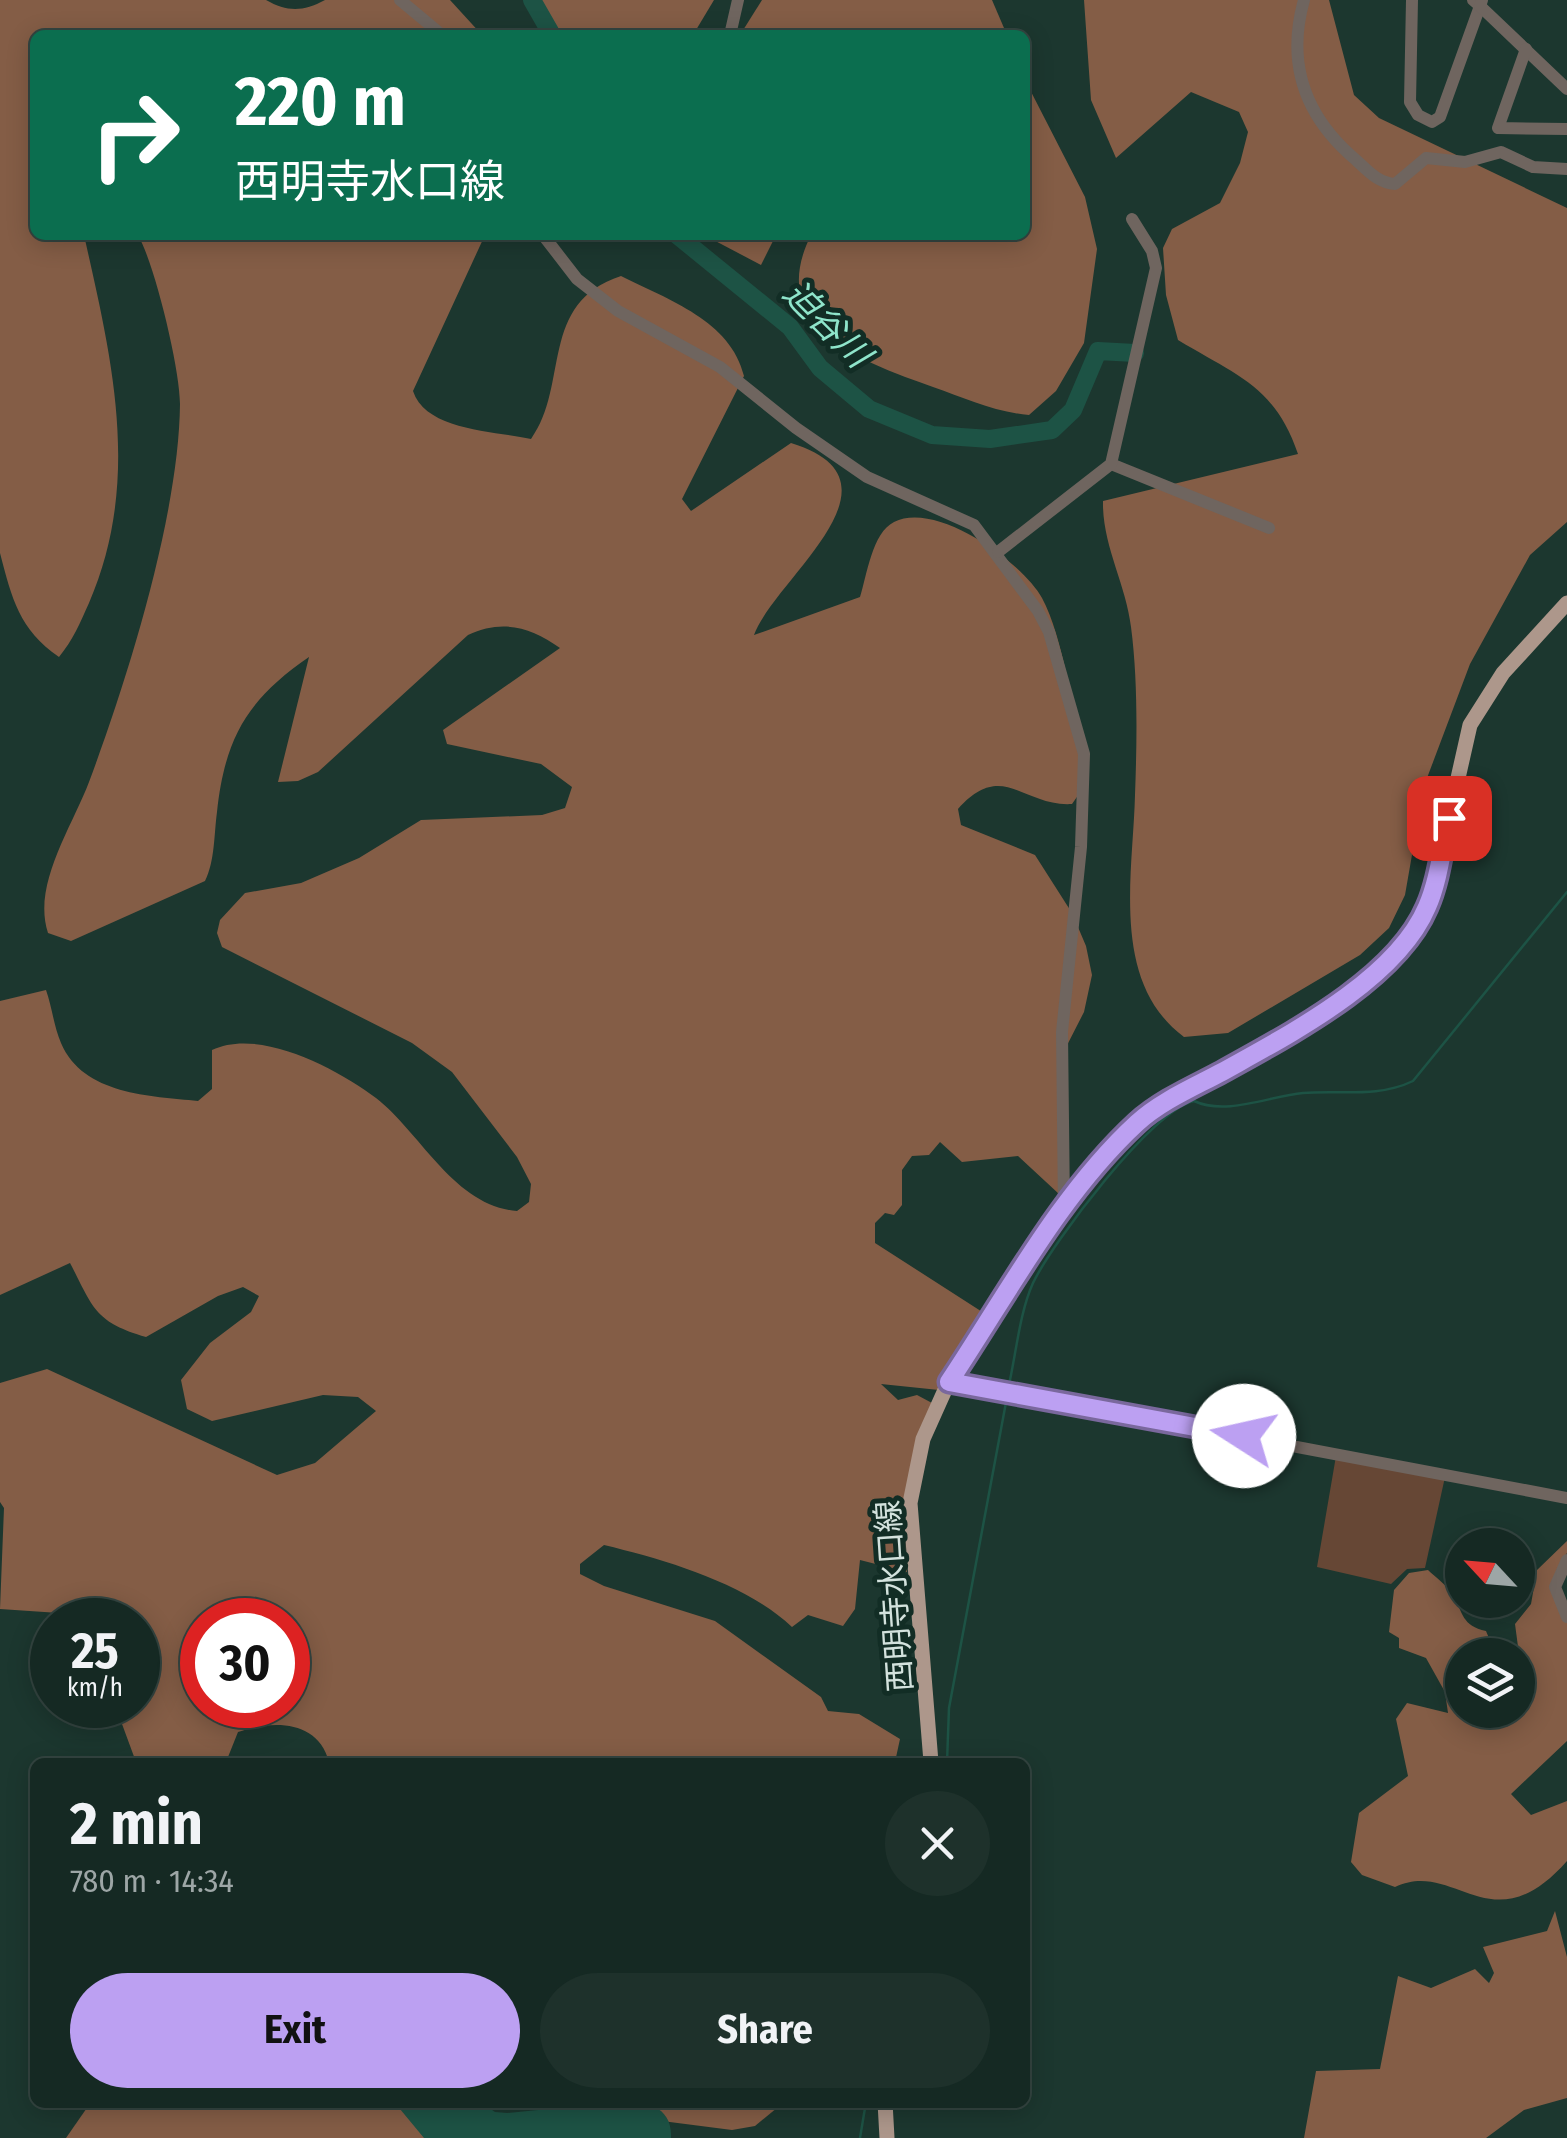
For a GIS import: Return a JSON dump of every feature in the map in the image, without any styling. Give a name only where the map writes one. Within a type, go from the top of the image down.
[{"type":"main road","name":"西明寺水口線","points":[[931,1758],[910,1503],[923,1439],[949,1382],[1064,1210],[1142,1118],[1290,1034],[1343,997],[1414,930],[1435,880],[1470,724],[1503,673],[1567,604]]},
{"type":"main road","points":[[885,2108],[887,2138]]},
{"type":"street","points":[[400,0],[436,30]]},
{"type":"street","points":[[731,30],[738,0]]},
{"type":"street","points":[[1304,0],[1295,32],[1299,81],[1328,133],[1376,178],[1395,184],[1426,158],[1465,162],[1501,152],[1533,168],[1567,169]]},
{"type":"street","points":[[1412,0],[1410,102],[1418,116],[1432,122],[1440,117],[1478,2],[1567,89]]},
{"type":"street","points":[[1526,48],[1498,128],[1567,130]]},
{"type":"street","points":[[998,552],[1111,464],[1156,268],[1152,251],[1132,219]]},
{"type":"street","points":[[548,240],[577,279],[618,311],[720,367],[796,428],[867,477],[974,525],[998,552],[1049,632],[1084,754],[1080,863],[1062,1032],[1064,1210]]},
{"type":"street","points":[[1111,464],[1269,528]]},
{"type":"street","points":[[949,1382],[1567,1498]]},
{"type":"street","points":[[1567,1560],[1554,1587],[1567,1617]]},
{"type":"shaded area","points":[[0,0],[266,0],[295,9],[325,0],[450,0],[477,30],[30,30],[30,240],[85,240],[104,328],[117,420],[115,511],[105,557],[89,603],[59,657],[35,635],[19,612],[0,553]]},
{"type":"shaded area","points":[[539,0],[714,0],[696,30],[542,30]]},
{"type":"shaded area","points":[[762,0],[992,0],[1005,30],[743,30]]},
{"type":"shaded area","points":[[1084,0],[1329,0],[1354,95],[1379,118],[1567,208],[1567,522],[1530,555],[1470,664],[1424,786],[1405,895],[1389,928],[1360,955],[1228,1033],[1184,1037],[1161,1014],[1145,987],[1135,957],[1130,892],[1135,668],[1128,611],[1106,533],[1103,501],[1298,454],[1278,412],[1265,397],[1178,340],[1166,295],[1163,248],[1172,229],[1220,203],[1240,163],[1248,132],[1239,112],[1191,92],[1116,158],[1091,100]]},
{"type":"shaded area","points":[[1030,90],[1085,197],[1097,249],[1084,343],[1056,391],[1029,415],[968,400],[852,353],[811,318],[801,295],[800,267],[809,240],[1030,240]]},
{"type":"shaded area","points":[[140,240],[483,240],[413,391],[420,404],[447,422],[531,439],[543,418],[566,325],[577,305],[595,289],[621,276],[696,314],[712,327],[737,357],[744,376],[682,499],[691,511],[791,443],[826,460],[840,481],[839,505],[827,532],[754,635],[860,597],[880,535],[894,522],[912,517],[954,527],[976,538],[1016,568],[1042,598],[1064,663],[1086,784],[1072,804],[1039,799],[1001,786],[974,795],[958,809],[961,825],[1035,855],[1072,913],[1086,946],[1092,975],[1084,1012],[1061,1057],[1059,1194],[1018,1156],[962,1162],[940,1142],[929,1155],[912,1156],[902,1170],[902,1205],[894,1215],[885,1213],[875,1223],[875,1243],[987,1315],[939,1390],[881,1384],[898,1400],[917,1395],[932,1403],[904,1519],[907,1572],[860,1560],[855,1609],[843,1626],[808,1615],[792,1627],[773,1611],[728,1586],[653,1558],[604,1545],[580,1564],[580,1574],[604,1586],[715,1621],[821,1697],[828,1711],[859,1714],[900,1739],[896,1758],[327,1758],[315,1738],[296,1728],[310,1728],[310,1598],[180,1598],[180,1728],[252,1728],[238,1732],[228,1758],[135,1758],[123,1728],[160,1728],[160,1598],[30,1598],[30,1611],[0,1609],[4,1508],[0,1502],[0,1383],[47,1369],[277,1475],[315,1463],[376,1411],[358,1397],[323,1395],[212,1421],[187,1409],[181,1380],[210,1343],[251,1312],[259,1296],[243,1287],[218,1296],[146,1337],[105,1319],[70,1263],[0,1295],[0,1001],[46,990],[61,1043],[71,1060],[102,1083],[140,1094],[198,1101],[212,1089],[212,1050],[231,1044],[275,1047],[297,1054],[341,1075],[376,1098],[440,1166],[475,1196],[517,1211],[529,1202],[531,1184],[517,1157],[452,1072],[412,1043],[222,947],[217,933],[220,920],[245,893],[301,883],[359,858],[421,820],[542,815],[565,808],[572,787],[541,764],[447,744],[443,730],[560,648],[538,635],[516,628],[493,627],[468,635],[318,772],[298,781],[278,782],[309,657],[270,688],[243,722],[234,741],[221,786],[205,881],[71,941],[48,933],[44,915],[49,876],[120,695],[149,595],[171,495],[180,404],[165,318]]},
{"type":"shaded area","points":[[714,240],[774,240],[761,265]]},
{"type":"shaded area","points":[[1336,1456],[1445,1477],[1425,1568],[1407,1569],[1391,1584],[1317,1567]]},
{"type":"shaded area","points":[[1567,1541],[1567,1553],[1556,1571],[1567,1609],[1567,1741],[1511,1794],[1531,1815],[1567,1801],[1567,1861],[1540,1886],[1516,1897],[1495,1899],[1436,1883],[1416,1881],[1395,1887],[1362,1875],[1351,1862],[1359,1813],[1408,1776],[1396,1719],[1407,1703],[1445,1712],[1445,1728],[1535,1728],[1535,1638],[1517,1638],[1515,1624],[1520,1618],[1535,1618],[1537,1570]]},
{"type":"shaded area","points":[[1428,1570],[1445,1586],[1445,1618],[1465,1618],[1486,1631],[1489,1638],[1445,1638],[1445,1692],[1426,1658],[1399,1648],[1399,1638],[1389,1632],[1394,1590],[1409,1573]]},
{"type":"shaded area","points":[[1555,1911],[1567,1957],[1567,2098],[1524,2110],[1486,2138],[1304,2138],[1316,2071],[1380,2069],[1398,1976],[1431,1988],[1475,1969],[1489,1983],[1494,1973],[1483,1947],[1547,1931]]},
{"type":"shaded area","points":[[87,2108],[408,2108],[436,2138],[66,2138]]},
{"type":"shaded area","points":[[399,2108],[489,2108],[507,2113],[558,2108],[656,2108],[669,2122],[671,2138],[424,2138]]},
{"type":"shaded area","points":[[561,2108],[777,2108],[755,2126],[732,2130]]},
{"type":"waterway","name":"迫谷川","points":[[532,0],[549,30]]},
{"type":"waterway","name":"迫谷川","points":[[683,240],[790,327],[820,368],[869,409],[932,435],[990,439],[1052,430],[1073,410],[1098,351],[1135,353]]},
{"type":"waterway","points":[[1008,1389],[1033,1283],[1081,1210],[1154,1127],[1176,1109],[1194,1101],[1234,1106],[1303,1093],[1386,1090],[1413,1081],[1567,892]]},
{"type":"waterway","points":[[947,1758],[949,1708],[1007,1397]]},
{"type":"waterway","points":[[860,2138],[865,2108]]},
{"type":"route","points":[[1244,1436],[949,1382],[1064,1210],[1121,1138],[1142,1118],[1290,1034],[1356,988],[1394,954],[1428,907],[1449,818]]}]
